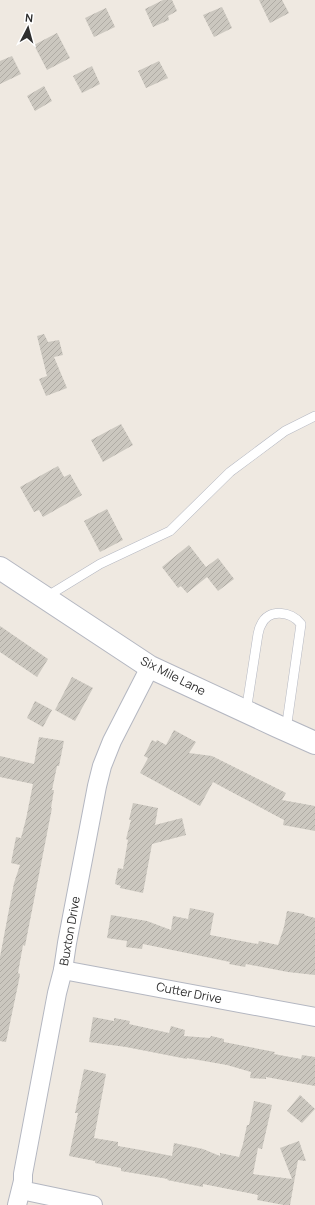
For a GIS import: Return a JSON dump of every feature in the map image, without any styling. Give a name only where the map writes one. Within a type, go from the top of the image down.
[{"type":"street","name":"Six Mile Lane","points":[[0,568],[150,667],[315,743]]},
{"type":"street","name":"Buxton Drive","points":[[19,1198],[97,786],[102,766],[112,742],[150,667]]},
{"type":"street","name":"Cutter Drive","points":[[63,970],[315,1017]]},
{"type":"street","points":[[19,1198],[93,1205]]},
{"type":"lane","points":[[45,598],[100,564],[170,531],[230,472],[285,431],[315,416]]},
{"type":"lane","points":[[246,712],[258,634],[261,624],[271,615],[279,613],[289,614],[297,618],[301,624],[286,730]]},
{"type":"building","points":[[163,0],[172,0],[177,11],[168,16],[169,20],[153,27],[145,9]]},
{"type":"building","points":[[259,0],[282,0],[289,13],[270,23]]},
{"type":"building","points":[[222,7],[232,28],[214,37],[203,15]]},
{"type":"building","points":[[106,8],[115,27],[94,37],[85,18]]},
{"type":"building","points":[[57,33],[70,58],[47,70],[34,45]]},
{"type":"building","points":[[12,56],[21,74],[0,84],[0,61]]},
{"type":"building","points":[[159,61],[168,78],[146,88],[138,71]]},
{"type":"building","points":[[92,66],[100,84],[82,93],[73,76]]},
{"type":"building","points":[[44,86],[52,101],[35,111],[27,96]]},
{"type":"building","points":[[44,334],[48,342],[59,340],[63,355],[54,357],[67,388],[46,396],[39,379],[47,376],[37,336]]},
{"type":"building","points":[[121,424],[133,445],[103,462],[91,440]]},
{"type":"building","points":[[58,466],[64,477],[70,474],[82,495],[43,517],[39,510],[34,512],[20,487]]},
{"type":"building","points":[[107,509],[123,540],[100,552],[84,521]]},
{"type":"building","points":[[189,545],[206,567],[218,558],[234,579],[218,591],[207,577],[187,593],[181,586],[178,588],[162,567]]},
{"type":"building","points":[[0,626],[48,659],[37,677],[0,652]]},
{"type":"building","points":[[72,677],[93,688],[75,721],[55,710]]},
{"type":"building","points":[[35,701],[52,710],[43,727],[27,718]]},
{"type":"building","points":[[174,730],[196,742],[189,753],[212,756],[286,793],[282,800],[315,806],[315,831],[283,825],[284,820],[213,782],[200,806],[140,773],[148,758],[144,756],[152,740],[156,742],[157,740],[166,745]]},
{"type":"building","points":[[39,737],[64,741],[52,790],[54,790],[52,808],[25,946],[23,945],[18,973],[20,974],[19,980],[6,1042],[0,1041],[0,957],[14,883],[20,865],[11,863],[16,837],[21,838],[33,784],[0,777],[0,756],[34,764]]},
{"type":"building","points":[[133,803],[158,808],[155,825],[182,818],[186,835],[152,844],[143,893],[120,888],[121,886],[115,884],[118,868],[123,869],[128,840],[126,839],[131,820],[129,820]]},
{"type":"building","points":[[190,908],[214,913],[210,935],[258,944],[259,941],[278,945],[287,911],[305,914],[304,915],[315,918],[315,975],[288,972],[246,964],[245,967],[229,964],[230,962],[143,944],[142,949],[126,947],[127,941],[107,938],[111,915],[147,921],[171,930],[173,916],[188,919]]},
{"type":"building","points":[[93,1017],[114,1021],[114,1018],[130,1021],[129,1024],[169,1033],[171,1026],[185,1030],[184,1036],[210,1038],[211,1036],[224,1039],[224,1042],[275,1052],[274,1054],[301,1059],[302,1055],[315,1057],[315,1086],[266,1077],[266,1079],[250,1078],[251,1072],[227,1065],[89,1042]]},
{"type":"building","points":[[84,1069],[106,1074],[94,1138],[118,1142],[118,1146],[172,1156],[174,1143],[203,1149],[220,1156],[220,1153],[239,1157],[247,1125],[249,1125],[254,1101],[272,1105],[262,1149],[258,1148],[253,1174],[292,1179],[280,1148],[299,1141],[306,1161],[298,1160],[290,1205],[257,1200],[258,1195],[203,1184],[203,1187],[121,1171],[121,1168],[69,1156],[78,1113],[75,1113]]},
{"type":"building","points":[[300,1095],[315,1109],[302,1123],[287,1111]]}]
